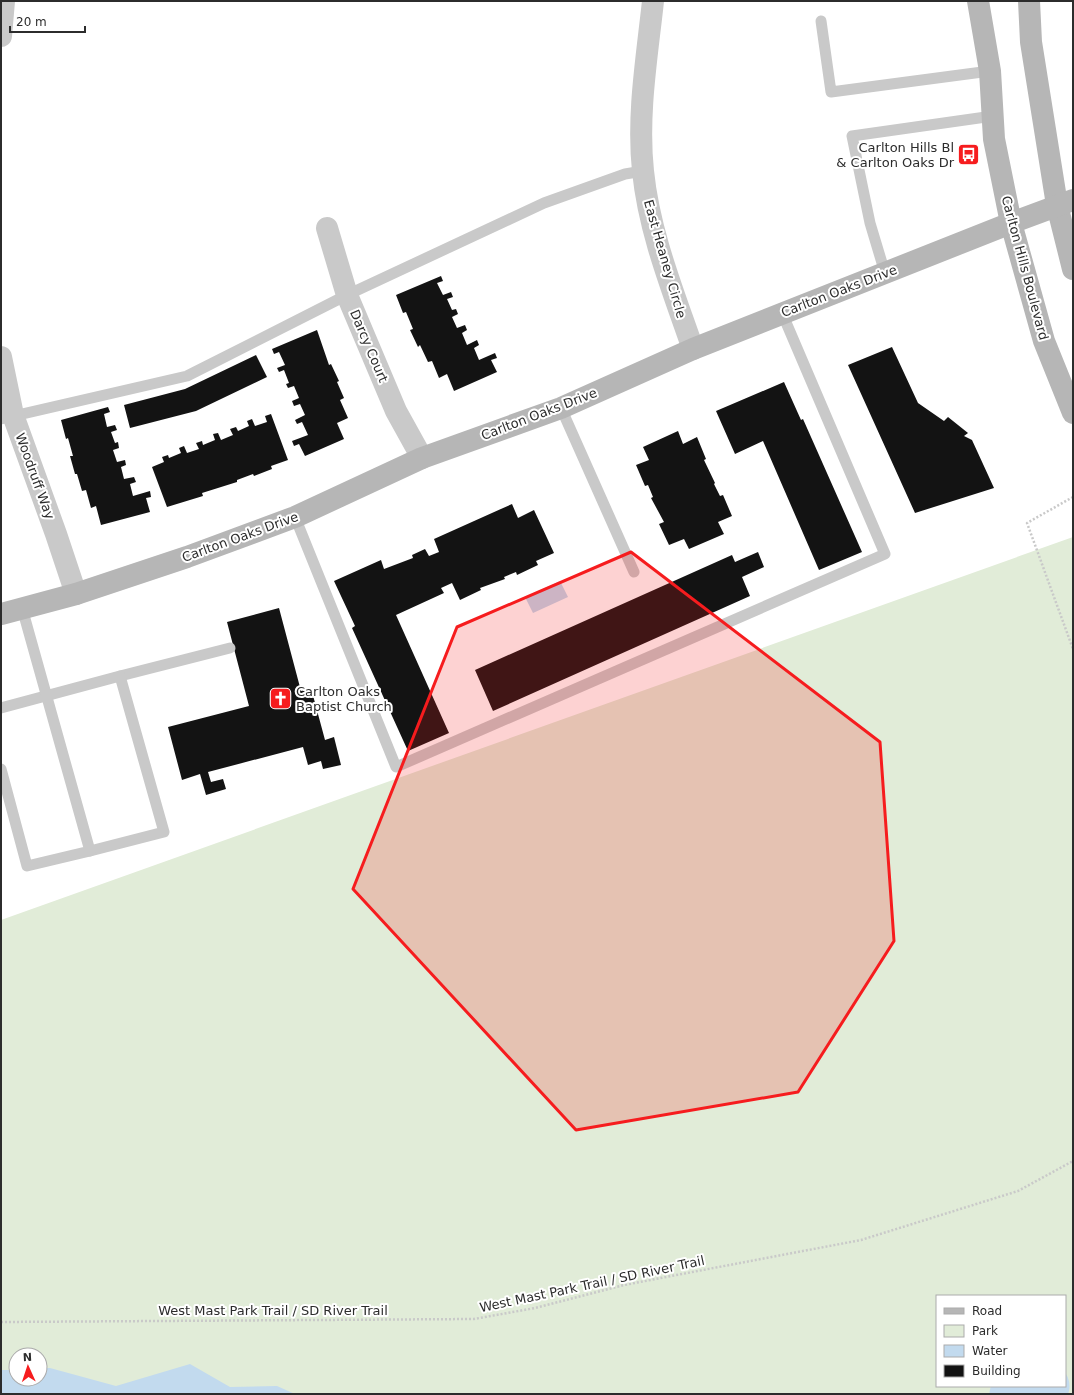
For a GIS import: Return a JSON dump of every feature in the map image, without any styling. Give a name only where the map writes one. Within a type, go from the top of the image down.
[{"type":"main road","name":"Carlton Hills Boulevard","points":[[978,1],[990,71],[994,139],[1010,223],[1044,341],[1073,413]]},
{"type":"main road","points":[[1029,1],[1031,42],[1065,203],[1073,269]]},
{"type":"main road","name":"Carlton Oaks Drive","points":[[1,614],[76,594],[187,557],[295,517],[422,458],[561,408],[693,349],[1010,223],[1065,203]]},
{"type":"street","points":[[1,36],[4,1]]},
{"type":"street","name":"East Heaney Circle","points":[[653,1],[642,107],[643,171],[647,202],[654,232],[693,349]]},
{"type":"street","name":"Darcy Court","points":[[327,228],[347,295],[396,411],[422,458]]},
{"type":"street","name":"Woodruff Way","points":[[1,357],[7,417],[56,534],[76,594]]},
{"type":"lane","points":[[821,20],[831,92],[990,71]]},
{"type":"lane","points":[[885,273],[870,223],[852,136],[993,116]]},
{"type":"lane","points":[[7,417],[187,376],[347,295],[544,203],[625,174],[643,171]]},
{"type":"lane","points":[[295,517],[396,767],[884,554],[782,313]]},
{"type":"lane","points":[[561,408],[634,572]]},
{"type":"lane","points":[[22,608],[90,851]]},
{"type":"lane","points":[[1,708],[230,648]]},
{"type":"lane","points":[[1,769],[27,866],[164,832],[120,676]]},
{"type":"path","points":[[1073,497],[1027,522],[1073,649]]},
{"type":"path","name":"West Mast Park Trail / SD River Trail","points":[[1,1322],[474,1319],[535,1308],[624,1285],[861,1240],[1018,1191],[1073,1161]]},
{"type":"highlighted area","points":[[631,552],[880,742],[894,941],[798,1092],[576,1130],[353,889],[457,627]]},
{"type":"green space","points":[[1073,537],[1073,1394],[1,1394],[1,920]]},
{"type":"water","points":[[560,581],[568,597],[533,613],[525,597]]},
{"type":"water","points":[[190,1364],[230,1387],[277,1386],[295,1394],[1,1394],[1,1370],[8,1370],[8,1387],[48,1387],[48,1368],[116,1386]]},
{"type":"building","points":[[441,276],[443,281],[437,283],[443,295],[451,292],[453,297],[447,299],[452,310],[456,309],[458,314],[452,317],[457,328],[465,325],[467,330],[462,333],[467,345],[477,340],[479,345],[474,348],[479,360],[495,353],[497,358],[491,360],[497,372],[454,391],[447,374],[439,378],[432,361],[428,362],[420,345],[418,347],[410,330],[413,329],[406,312],[403,313],[396,295]]},
{"type":"building","points":[[317,330],[329,365],[331,364],[339,381],[337,382],[344,398],[340,400],[348,418],[337,423],[344,439],[305,456],[299,444],[294,446],[292,441],[308,435],[302,422],[297,424],[295,420],[305,415],[300,404],[294,406],[292,401],[299,398],[294,386],[288,388],[286,384],[289,383],[284,370],[279,372],[277,368],[285,365],[279,352],[274,354],[272,349]]},
{"type":"building","points":[[892,347],[918,403],[944,421],[948,417],[968,433],[964,436],[972,440],[994,488],[915,513],[848,365]]},
{"type":"building","points":[[256,355],[267,377],[196,411],[130,428],[124,405],[185,389]]},
{"type":"building","points":[[784,382],[801,420],[803,419],[862,552],[819,570],[763,441],[735,454],[716,411]]},
{"type":"building","points":[[108,407],[110,412],[104,414],[107,427],[115,425],[117,430],[111,432],[115,443],[118,442],[119,448],[113,450],[117,462],[125,460],[126,465],[121,467],[124,479],[134,477],[136,482],[130,484],[133,496],[150,491],[151,497],[146,498],[150,512],[101,525],[96,506],[91,508],[86,490],[82,491],[77,474],[75,474],[70,456],[73,456],[68,438],[66,439],[61,420]]},
{"type":"building","points":[[271,414],[288,460],[271,466],[272,469],[254,476],[253,474],[237,480],[237,482],[202,493],[203,496],[167,507],[152,467],[164,462],[162,457],[168,455],[169,458],[181,453],[179,448],[184,446],[187,453],[199,449],[196,443],[202,441],[203,445],[215,440],[213,434],[218,433],[221,440],[233,435],[230,429],[236,427],[238,431],[249,426],[247,421],[252,419],[255,426],[267,422],[265,416]]},
{"type":"building","points":[[678,431],[683,444],[697,437],[706,459],[704,460],[715,483],[714,484],[720,496],[723,495],[732,516],[718,522],[724,534],[689,549],[684,539],[669,545],[659,524],[664,522],[651,498],[653,497],[648,485],[645,486],[636,465],[649,460],[643,447]]},
{"type":"building","points":[[512,504],[518,518],[534,510],[554,553],[536,561],[538,565],[517,575],[516,572],[504,577],[505,579],[480,588],[481,590],[460,600],[452,583],[441,588],[444,593],[396,615],[449,733],[408,751],[352,628],[355,626],[334,581],[381,560],[384,569],[413,558],[412,555],[425,549],[429,556],[439,552],[434,539]]},
{"type":"building","points":[[758,552],[764,567],[742,577],[750,596],[493,711],[475,670],[732,555],[735,562]]},
{"type":"building","name":"Carlton Oaks Baptist Church","points":[[279,608],[301,691],[311,688],[325,740],[334,737],[341,765],[323,769],[321,761],[308,765],[303,747],[208,772],[211,782],[223,779],[226,789],[206,795],[200,774],[182,780],[168,727],[249,706],[227,622]]},
{"type":"waterway","points":[[1012,1394],[1043,1387]]},
{"type":"place","name":"Carlton Hills Bl & Carlton Oaks Dr","points":[[969,154]]},
{"type":"place","name":"Carlton Oaks Baptist Church","points":[[280,698]]}]
